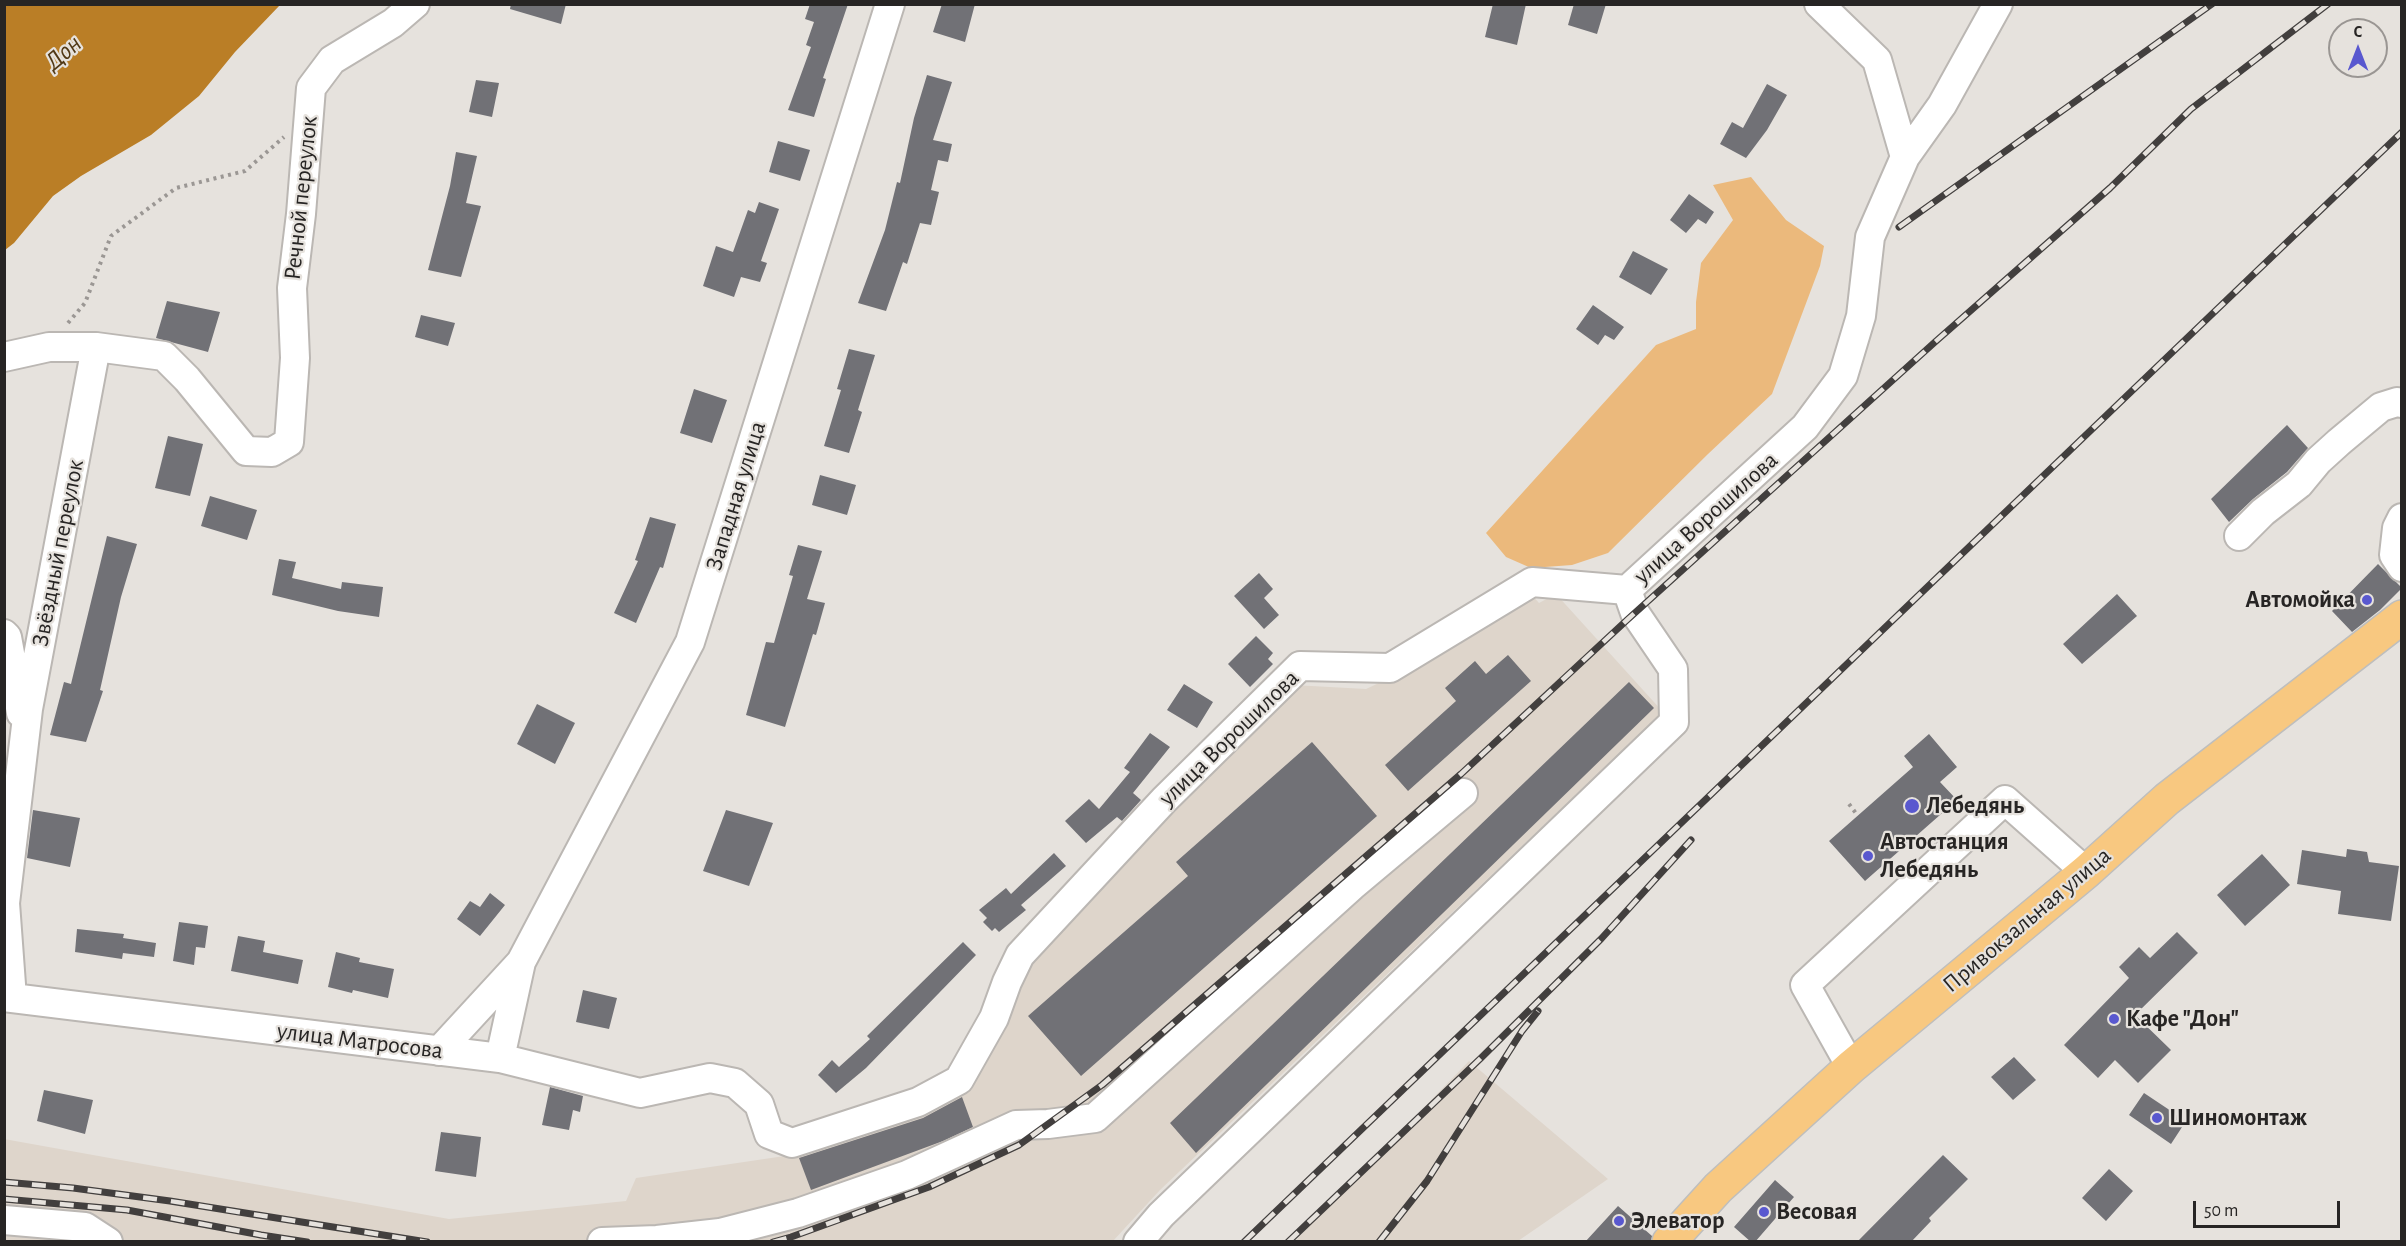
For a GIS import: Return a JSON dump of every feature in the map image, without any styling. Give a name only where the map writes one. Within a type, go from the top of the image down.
[{"type":"main road","name":"Привокзальная улица","points":[[1669,1242],[1718,1188],[1851,1067],[2086,872],[2167,799],[2402,617]]},
{"type":"street","name":"Речной переулок","points":[[96,346],[164,356],[187,379],[246,451],[272,452],[290,442],[295,358],[292,288],[301,214],[311,88],[332,60],[393,23],[415,4]]},
{"type":"street","name":"Западная улица","points":[[521,962],[690,642],[890,4]]},
{"type":"street","points":[[1819,4],[1876,60],[1905,158]]},
{"type":"street","name":"улица Ворошилова","points":[[710,1078],[735,1083],[759,1104],[769,1134],[792,1143],[918,1102],[959,1080],[994,1018],[1020,955],[1164,800],[1300,666],[1390,668],[1532,582],[1627,590],[1805,427],[1843,376],[1861,316],[1870,237],[1905,158],[1942,105],[1998,4]]},
{"type":"street","points":[[4,357],[49,346],[96,346]]},
{"type":"street","name":"Звёздный переулок","points":[[8,997],[5,903],[9,832],[96,346]]},
{"type":"street","points":[[2239,536],[2299,484],[2338,442],[2381,407],[2397,402],[2402,403]]},
{"type":"street","points":[[2402,518],[2397,528],[2394,555],[2402,567]]},
{"type":"street","points":[[1138,1242],[1161,1215],[1674,722],[1673,669],[1635,613],[1627,590]]},
{"type":"street","points":[[4,634],[7,637],[17,702],[26,730]]},
{"type":"street","points":[[602,1242],[657,1240],[720,1233],[798,1214],[907,1175],[1016,1125],[1048,1124],[1095,1118],[1352,886],[1463,793]]},
{"type":"street","points":[[1851,1067],[1805,985],[2005,800],[2086,872]]},
{"type":"street","points":[[439,1051],[521,962]]},
{"type":"street","points":[[500,1058],[521,962]]},
{"type":"street","name":"улица Матросова","points":[[8,997],[500,1058],[640,1093],[710,1078]]},
{"type":"street","points":[[4,1220],[85,1227],[108,1242]]},
{"type":"path","points":[[49,346],[85,303],[111,236],[176,189],[245,171],[286,135]]},
{"type":"path","points":[[1849,804],[1858,816]]},
{"type":"shaded area","points":[[1751,177],[1786,220],[1824,246],[1820,266],[1772,394],[1608,553],[1572,565],[1531,568],[1506,557],[1486,533],[1656,345],[1696,329],[1696,302],[1701,263],[1733,220],[1713,185]]},
{"type":"shaded area","points":[[1531,594],[1539,603],[1556,594],[1663,712],[1160,1190],[1113,1241],[5,1241],[4,1139],[449,1219],[626,1201],[636,1178],[798,1154],[957,1093],[1032,951],[1293,685],[1366,689],[1433,658]]},
{"type":"shaded area","points":[[1469,1061],[1608,1179],[1518,1241],[1295,1241]]},
{"type":"water","name":"Дон","points":[[5,4],[280,5],[235,52],[199,96],[151,135],[81,176],[53,196],[14,243],[5,250]]},
{"type":"building","points":[[511,4],[566,4],[561,24],[510,9]]},
{"type":"building","points":[[810,4],[848,4],[823,78],[826,79],[814,117],[788,110],[811,47],[806,45],[814,22],[805,19]]},
{"type":"building","points":[[942,4],[975,4],[965,42],[933,32]]},
{"type":"building","points":[[1493,4],[1526,4],[1517,45],[1485,37]]},
{"type":"building","points":[[1574,4],[1606,4],[1597,34],[1568,25]]},
{"type":"building","points":[[927,75],[952,82],[933,140],[952,144],[948,162],[938,160],[931,190],[939,192],[931,225],[920,223],[907,264],[903,262],[886,311],[858,303],[885,230],[897,182],[900,183],[914,118]]},
{"type":"building","points":[[476,80],[499,83],[492,117],[469,112]]},
{"type":"building","points":[[1767,84],[1787,95],[1767,130],[1746,158],[1720,144],[1732,122],[1743,128]]},
{"type":"building","points":[[778,141],[810,150],[800,181],[769,172]]},
{"type":"building","points":[[456,152],[477,156],[466,203],[481,206],[461,277],[428,270],[450,186]]},
{"type":"building","points":[[1689,194],[1714,212],[1706,224],[1698,219],[1686,233],[1670,220]]},
{"type":"building","points":[[759,202],[779,209],[761,261],[767,263],[760,282],[741,277],[734,297],[703,286],[716,246],[733,252],[748,210],[755,213]]},
{"type":"building","points":[[1633,251],[1668,269],[1651,295],[1619,277]]},
{"type":"building","points":[[167,301],[220,312],[208,352],[156,338]]},
{"type":"building","points":[[1593,305],[1624,327],[1614,340],[1605,335],[1598,345],[1576,329]]},
{"type":"building","points":[[421,315],[455,323],[448,346],[415,337]]},
{"type":"building","points":[[849,349],[875,355],[858,410],[862,412],[849,453],[824,446],[841,390],[837,389]]},
{"type":"building","points":[[694,389],[727,400],[712,443],[680,433]]},
{"type":"building","points":[[2287,425],[2308,448],[2287,472],[2229,522],[2211,499]]},
{"type":"building","points":[[168,436],[203,444],[190,496],[155,488]]},
{"type":"building","points":[[820,475],[856,485],[847,515],[812,505]]},
{"type":"building","points":[[210,496],[257,510],[247,540],[201,526]]},
{"type":"building","points":[[650,517],[676,524],[663,568],[660,567],[636,623],[614,613],[638,561],[635,560]]},
{"type":"building","points":[[107,536],[137,544],[121,597],[100,690],[103,691],[86,742],[50,735],[64,682],[71,684]]},
{"type":"building","points":[[798,545],[822,551],[807,599],[825,603],[816,635],[813,634],[785,727],[746,715],[766,642],[774,643],[793,576],[789,575]]},
{"type":"building","points":[[279,559],[296,562],[292,578],[341,589],[342,582],[383,587],[379,617],[338,611],[272,595]]},
{"type":"building","name":"Автомойка","points":[[2378,564],[2402,588],[2380,610],[2352,632],[2332,611]]},
{"type":"building","points":[[1259,573],[1273,589],[1264,598],[1279,615],[1264,629],[1234,596]]},
{"type":"building","points":[[2117,594],[2137,616],[2082,664],[2063,644]]},
{"type":"building","points":[[1256,636],[1273,653],[1268,659],[1273,664],[1250,687],[1228,664]]},
{"type":"building","points":[[1508,655],[1531,681],[1408,791],[1385,765],[1456,701],[1445,688],[1475,661],[1486,674]]},
{"type":"building","points":[[1629,682],[1654,708],[1196,1153],[1170,1123]]},
{"type":"building","points":[[1184,684],[1213,702],[1197,728],[1167,710]]},
{"type":"building","points":[[537,704],[575,723],[555,764],[517,744]]},
{"type":"building","points":[[1150,733],[1170,747],[1133,793],[1141,800],[1122,821],[1117,817],[1086,843],[1065,821],[1089,799],[1099,809],[1130,772],[1124,768]]},
{"type":"building","points":[[1929,734],[1957,767],[1940,782],[1957,800],[1865,881],[1829,841],[1913,767],[1904,756]]},
{"type":"building","points":[[1312,742],[1377,816],[1081,1076],[1028,1016],[1188,876],[1176,862]]},
{"type":"building","points":[[33,810],[80,818],[70,867],[27,858]]},
{"type":"building","points":[[726,810],[773,823],[749,886],[703,871]]},
{"type":"building","points":[[2347,849],[2367,852],[2369,862],[2399,866],[2391,921],[2338,914],[2341,891],[2297,884],[2302,850],[2346,857]]},
{"type":"building","points":[[1054,853],[1066,866],[1021,905],[1026,910],[999,932],[995,928],[992,931],[983,922],[987,918],[979,910],[1006,888],[1011,894]]},
{"type":"building","points":[[2262,854],[2290,885],[2245,926],[2217,895]]},
{"type":"building","points":[[490,893],[505,905],[480,936],[457,919],[470,901],[480,907]]},
{"type":"building","points":[[179,922],[208,926],[205,948],[196,947],[194,965],[173,961]]},
{"type":"building","points":[[77,929],[124,934],[123,938],[156,943],[154,957],[123,953],[122,959],[75,952]]},
{"type":"building","name":"Кафе \"Дон\"","points":[[2177,932],[2198,953],[2135,1015],[2171,1050],[2138,1083],[2115,1060],[2098,1078],[2064,1045],[2129,978],[2119,967],[2139,947],[2150,958]]},
{"type":"building","points":[[238,936],[265,941],[263,952],[303,960],[298,984],[231,971]]},
{"type":"building","points":[[963,942],[976,955],[866,1068],[836,1093],[818,1075],[832,1060],[839,1067],[870,1039],[867,1036]]},
{"type":"building","points":[[336,952],[360,958],[359,962],[394,969],[388,998],[328,987]]},
{"type":"building","points":[[583,990],[617,998],[609,1029],[576,1022]]},
{"type":"building","points":[[2014,1057],[2036,1080],[2013,1100],[1991,1077]]},
{"type":"building","points":[[550,1087],[583,1096],[580,1112],[573,1110],[569,1130],[542,1125]]},
{"type":"building","points":[[44,1090],[93,1100],[85,1134],[37,1121]]},
{"type":"building","name":"Шиномонтаж","points":[[2144,1093],[2186,1121],[2171,1144],[2129,1115]]},
{"type":"building","points":[[962,1097],[973,1127],[943,1141],[811,1190],[799,1158],[923,1118]]},
{"type":"building","points":[[441,1132],[481,1137],[476,1177],[435,1171]]},
{"type":"building","points":[[1943,1155],[1968,1179],[1929,1218],[1931,1221],[1911,1242],[1857,1242]]},
{"type":"building","points":[[2109,1169],[2133,1191],[2106,1221],[2082,1198]]},
{"type":"building","name":"Весовая","points":[[1775,1180],[1794,1197],[1755,1242],[1751,1242],[1734,1227]]},
{"type":"building","name":"Элеватор","points":[[1618,1206],[1652,1236],[1651,1242],[1585,1242]]},
{"type":"railway","points":[[1899,227],[2212,4]]},
{"type":"railway","points":[[773,1242],[929,1187],[1019,1145],[1102,1085],[1461,774],[1627,620],[1935,342],[2110,188],[2191,109],[2328,4]]},
{"type":"railway","points":[[1244,1242],[2402,132]]},
{"type":"railway","points":[[1288,1242],[1481,1058],[1601,939],[1691,840]]},
{"type":"railway","points":[[1379,1242],[1427,1181],[1522,1031],[1538,1011]]},
{"type":"railway","points":[[4,1182],[73,1188],[170,1201],[427,1242]]},
{"type":"railway","points":[[4,1199],[127,1210],[307,1242]]},
{"type":"place","name":"Автомойка","points":[[2367,600]]},
{"type":"place","name":"Лебедянь","points":[[1912,806]]},
{"type":"place","name":"Автостанция Лебедянь","points":[[1868,856]]},
{"type":"place","name":"Кафе \"Дон\"","points":[[2114,1019]]},
{"type":"place","name":"Шиномонтаж","points":[[2157,1118]]},
{"type":"place","name":"Весовая","points":[[1764,1212]]},
{"type":"place","name":"Элеватор","points":[[1619,1221]]}]
